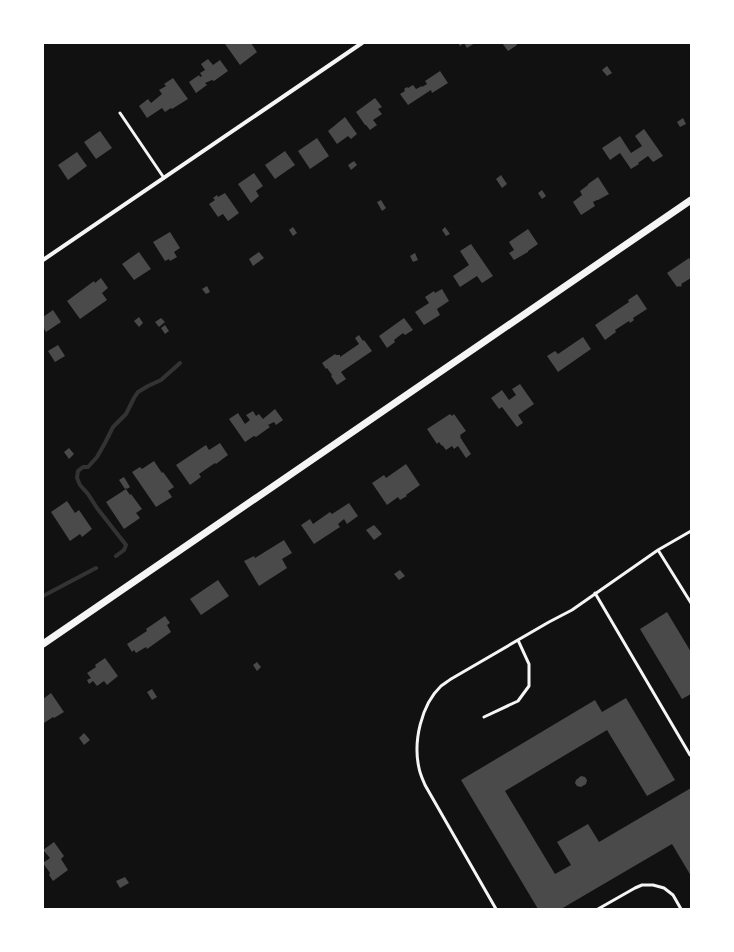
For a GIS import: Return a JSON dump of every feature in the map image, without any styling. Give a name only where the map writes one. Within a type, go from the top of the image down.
[{"type":"street","points":[[43,260],[362,43]]},
{"type":"street","points":[[43,644],[691,200]]},
{"type":"lane","points":[[120,113],[164,178]]},
{"type":"lane","points":[[496,909],[425,785],[419,769],[416,753],[417,737],[425,710],[432,697],[451,679],[572,610],[658,550],[691,531]]},
{"type":"lane","points":[[658,550],[691,603]]},
{"type":"lane","points":[[595,593],[690,755]]},
{"type":"lane","points":[[484,717],[518,701],[529,686],[529,664],[518,640]]},
{"type":"lane","points":[[598,909],[635,888],[642,885],[653,885],[664,888],[673,895],[681,909]]},
{"type":"building","points":[[251,43],[257,52],[240,65],[225,44]]},
{"type":"building","points":[[464,43],[475,43],[467,48]]},
{"type":"building","points":[[502,43],[516,43],[517,45],[508,51]]},
{"type":"building","points":[[208,59],[213,65],[220,60],[228,71],[214,81],[212,80],[205,83],[207,85],[196,93],[189,82],[199,75],[200,77],[202,76],[200,73],[205,70],[201,64]]},
{"type":"building","points":[[607,66],[612,73],[607,76],[602,70]]},
{"type":"building","points":[[440,71],[448,83],[432,93],[431,90],[408,105],[400,94],[405,91],[404,89],[413,85],[416,89],[422,87],[427,84],[425,81]]},
{"type":"building","points":[[173,78],[188,99],[165,112],[162,108],[147,118],[139,106],[148,99],[151,103],[162,94],[159,90],[166,86],[164,84]]},
{"type":"building","points":[[375,98],[382,107],[378,109],[382,114],[373,120],[377,125],[370,130],[356,112]]},
{"type":"building","points":[[345,117],[357,134],[351,139],[348,136],[337,144],[328,131]]},
{"type":"building","points":[[683,118],[686,124],[680,127],[677,122]]},
{"type":"building","points":[[644,129],[663,156],[653,162],[648,156],[631,169],[620,153],[610,160],[602,148],[620,136],[631,153],[642,146],[635,136]]},
{"type":"building","points":[[100,131],[112,148],[96,159],[84,142]]},
{"type":"building","points":[[317,138],[329,156],[310,169],[298,151]]},
{"type":"building","points":[[285,151],[295,165],[275,179],[265,165]]},
{"type":"building","points":[[77,152],[87,166],[68,180],[58,165]]},
{"type":"building","points":[[354,161],[357,165],[351,170],[348,165]]},
{"type":"building","points":[[254,173],[263,186],[256,191],[259,196],[251,203],[238,184]]},
{"type":"building","points":[[501,175],[507,184],[502,188],[496,179]]},
{"type":"building","points":[[598,177],[609,194],[593,202],[595,206],[581,215],[573,202],[582,195],[580,191]]},
{"type":"building","points":[[542,190],[546,196],[542,199],[538,193]]},
{"type":"building","points":[[225,193],[239,213],[228,221],[223,214],[218,217],[209,204],[215,200],[213,198],[217,195],[218,197]]},
{"type":"building","points":[[381,200],[386,208],[382,211],[377,202]]},
{"type":"building","points":[[293,227],[297,233],[293,236],[289,230]]},
{"type":"building","points":[[445,227],[450,234],[446,236],[442,230]]},
{"type":"building","points":[[528,229],[538,244],[514,260],[509,253],[514,250],[509,242]]},
{"type":"building","points":[[170,232],[180,248],[174,252],[177,257],[170,261],[169,259],[165,261],[153,242]]},
{"type":"building","points":[[471,244],[493,276],[482,283],[477,276],[460,287],[453,276],[469,265],[460,251]]},
{"type":"building","points":[[139,252],[151,269],[134,280],[122,264]]},
{"type":"building","points":[[259,252],[264,258],[253,266],[249,259]]},
{"type":"building","points":[[415,253],[418,260],[413,262],[410,256]]},
{"type":"building","points":[[689,258],[691,261],[691,278],[681,284],[682,285],[680,287],[677,287],[667,273]]},
{"type":"building","points":[[101,278],[108,288],[102,293],[107,300],[80,319],[67,301],[94,281],[95,283]]},
{"type":"building","points":[[207,286],[210,292],[206,294],[202,289]]},
{"type":"building","points":[[442,289],[449,301],[437,309],[440,315],[424,325],[415,312],[429,303],[425,297],[434,291],[435,293]]},
{"type":"building","points":[[637,294],[647,309],[633,318],[634,320],[630,323],[629,321],[615,330],[616,332],[605,340],[595,325],[629,302],[628,300]]},
{"type":"building","points":[[53,310],[61,322],[46,332],[43,327],[43,317]]},
{"type":"building","points":[[139,317],[143,323],[139,327],[134,321]]},
{"type":"building","points":[[161,318],[165,322],[159,327],[155,322]]},
{"type":"building","points":[[404,318],[413,330],[405,335],[403,333],[387,348],[379,336]]},
{"type":"building","points":[[165,325],[169,331],[165,334],[161,328]]},
{"type":"building","points":[[359,335],[372,351],[341,372],[346,379],[337,385],[331,376],[332,375],[322,363],[335,354],[340,355],[340,357],[359,344],[355,338]]},
{"type":"building","points":[[583,337],[591,349],[558,372],[547,356],[555,351],[558,354]]},
{"type":"building","points":[[58,345],[65,356],[55,362],[48,351]]},
{"type":"building","points":[[520,384],[534,404],[518,415],[523,423],[517,427],[502,407],[499,409],[491,398],[502,390],[509,400],[516,395],[512,389]]},
{"type":"building","points":[[275,409],[283,420],[276,425],[274,422],[268,425],[270,427],[256,437],[254,436],[245,442],[229,419],[238,413],[245,424],[250,420],[246,415],[253,411],[256,416],[259,414],[263,419]]},
{"type":"building","points":[[450,414],[452,416],[454,414],[466,431],[460,435],[460,437],[471,454],[466,458],[458,446],[454,449],[452,446],[446,450],[439,442],[437,444],[427,429]]},
{"type":"building","points":[[220,443],[228,455],[199,474],[201,477],[190,485],[176,465],[206,445],[209,450]]},
{"type":"building","points":[[69,448],[74,454],[69,459],[64,452]]},
{"type":"building","points":[[154,461],[174,487],[168,491],[172,497],[156,507],[132,472],[140,467],[142,469]]},
{"type":"building","points":[[406,464],[420,485],[406,495],[407,496],[400,500],[398,497],[387,505],[372,483],[384,475],[386,478]]},
{"type":"building","points":[[124,477],[130,487],[127,489],[125,489],[119,480]]},
{"type":"building","points":[[126,489],[142,509],[136,513],[140,518],[124,529],[106,502]]},
{"type":"building","points":[[67,501],[75,513],[79,510],[92,529],[82,537],[80,534],[70,541],[51,512]]},
{"type":"building","points":[[349,503],[358,516],[347,524],[344,519],[338,524],[340,527],[314,544],[301,525],[310,519],[313,524],[330,512],[332,514]]},
{"type":"building","points":[[374,525],[382,534],[374,540],[366,530]]},
{"type":"building","points":[[284,540],[292,553],[282,559],[287,568],[259,586],[244,561],[254,556],[255,558]]},
{"type":"building","points":[[400,570],[405,576],[399,580],[394,574]]},
{"type":"building","points":[[218,580],[229,596],[201,615],[190,599]]},
{"type":"building","points":[[667,612],[691,652],[691,694],[682,699],[640,629]]},
{"type":"building","points":[[165,616],[170,623],[167,625],[171,632],[147,649],[146,647],[136,653],[134,650],[132,652],[127,644],[147,631],[146,629]]},
{"type":"building","points":[[105,658],[118,676],[107,685],[104,681],[97,686],[93,681],[89,684],[87,680],[91,678],[87,673]]},
{"type":"building","points":[[257,662],[261,667],[257,671],[253,665]]},
{"type":"building","points":[[152,689],[157,697],[152,700],[147,692]]},
{"type":"building","points":[[51,693],[64,712],[44,723],[43,699]]},
{"type":"building","points":[[626,698],[675,780],[647,796],[607,730],[505,791],[555,874],[571,865],[557,842],[588,824],[599,842],[691,788],[691,876],[672,844],[561,909],[538,909],[461,780],[595,700],[602,712]]},
{"type":"building","points":[[84,733],[90,740],[84,745],[79,738]]},
{"type":"building","points":[[581,776],[585,777],[587,780],[586,784],[581,787],[577,786],[575,783]]},
{"type":"building","points":[[54,842],[64,856],[61,859],[68,870],[53,881],[49,875],[50,873],[43,863],[50,858],[43,850]]},
{"type":"building","points":[[125,877],[129,883],[120,888],[116,881]]},
{"type":"waterway","points":[[116,556],[124,550],[126,545],[80,485],[77,478],[78,471],[83,467],[88,467],[97,457],[113,427],[126,414],[138,392],[161,380],[180,363]]},
{"type":"waterway","points":[[43,596],[96,568]]}]
